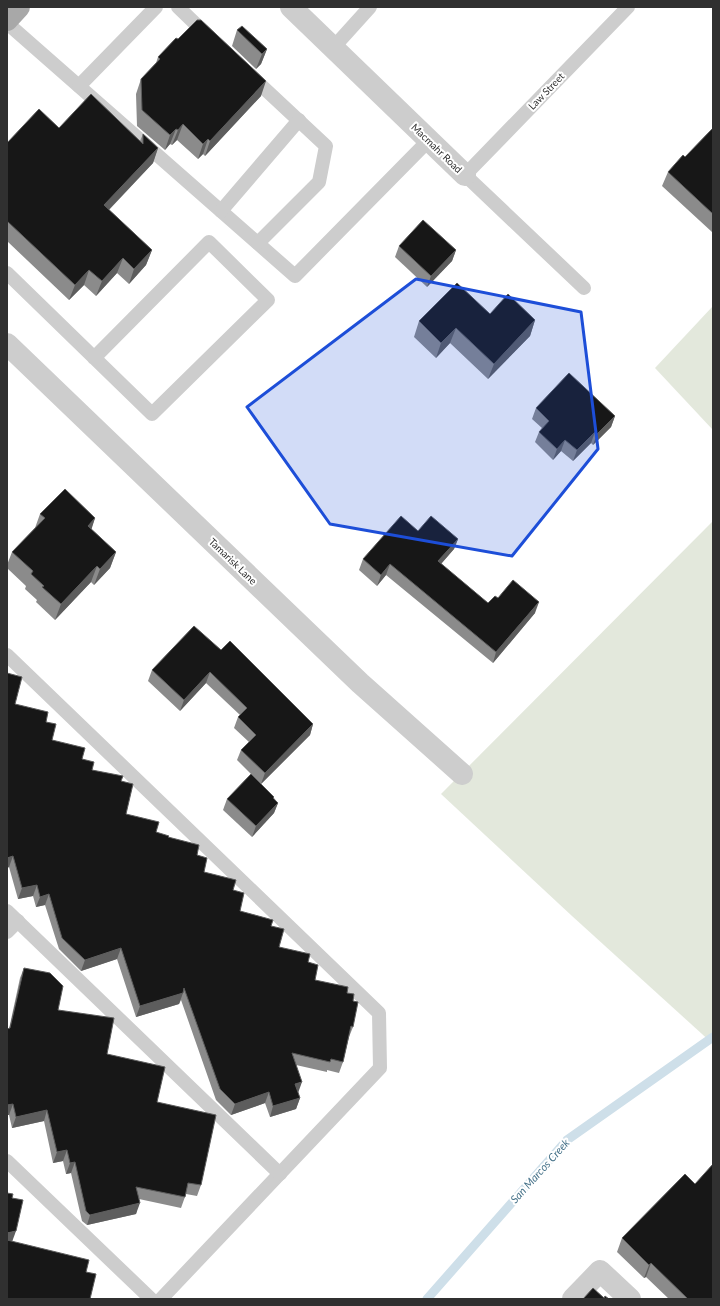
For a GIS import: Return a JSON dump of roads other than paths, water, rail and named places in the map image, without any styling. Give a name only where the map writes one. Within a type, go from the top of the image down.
[{"type":"main road","points":[[7,21],[19,7]]},
{"type":"street","name":"Macmahr Road","points":[[291,7],[465,175]]},
{"type":"street","name":"Tamarisk Lane","points":[[7,344],[360,683],[462,774]]},
{"type":"street","points":[[572,1299],[600,1271],[630,1299]]},
{"type":"lane","points":[[79,86],[156,7]]},
{"type":"lane","points":[[178,7],[218,45]]},
{"type":"lane","points":[[333,48],[370,7]]},
{"type":"lane","name":"Law Street","points":[[465,175],[628,7]]},
{"type":"lane","points":[[7,21],[295,276],[429,140]]},
{"type":"lane","points":[[241,66],[326,146],[319,182],[258,243]]},
{"type":"lane","points":[[221,210],[299,120]]},
{"type":"lane","name":"Macmahr Road","points":[[465,175],[584,288]]},
{"type":"lane","points":[[7,273],[94,358],[152,414],[268,300],[209,242],[94,358]]},
{"type":"lane","points":[[7,655],[379,1013],[380,1068],[161,1299]]},
{"type":"lane","points":[[7,911],[280,1174]]},
{"type":"lane","points":[[7,932],[18,921]]},
{"type":"lane","points":[[7,1161],[151,1299]]},
{"type":"waterway","name":"San Marcos Creek","points":[[427,1299],[567,1140],[713,1037]]}]
